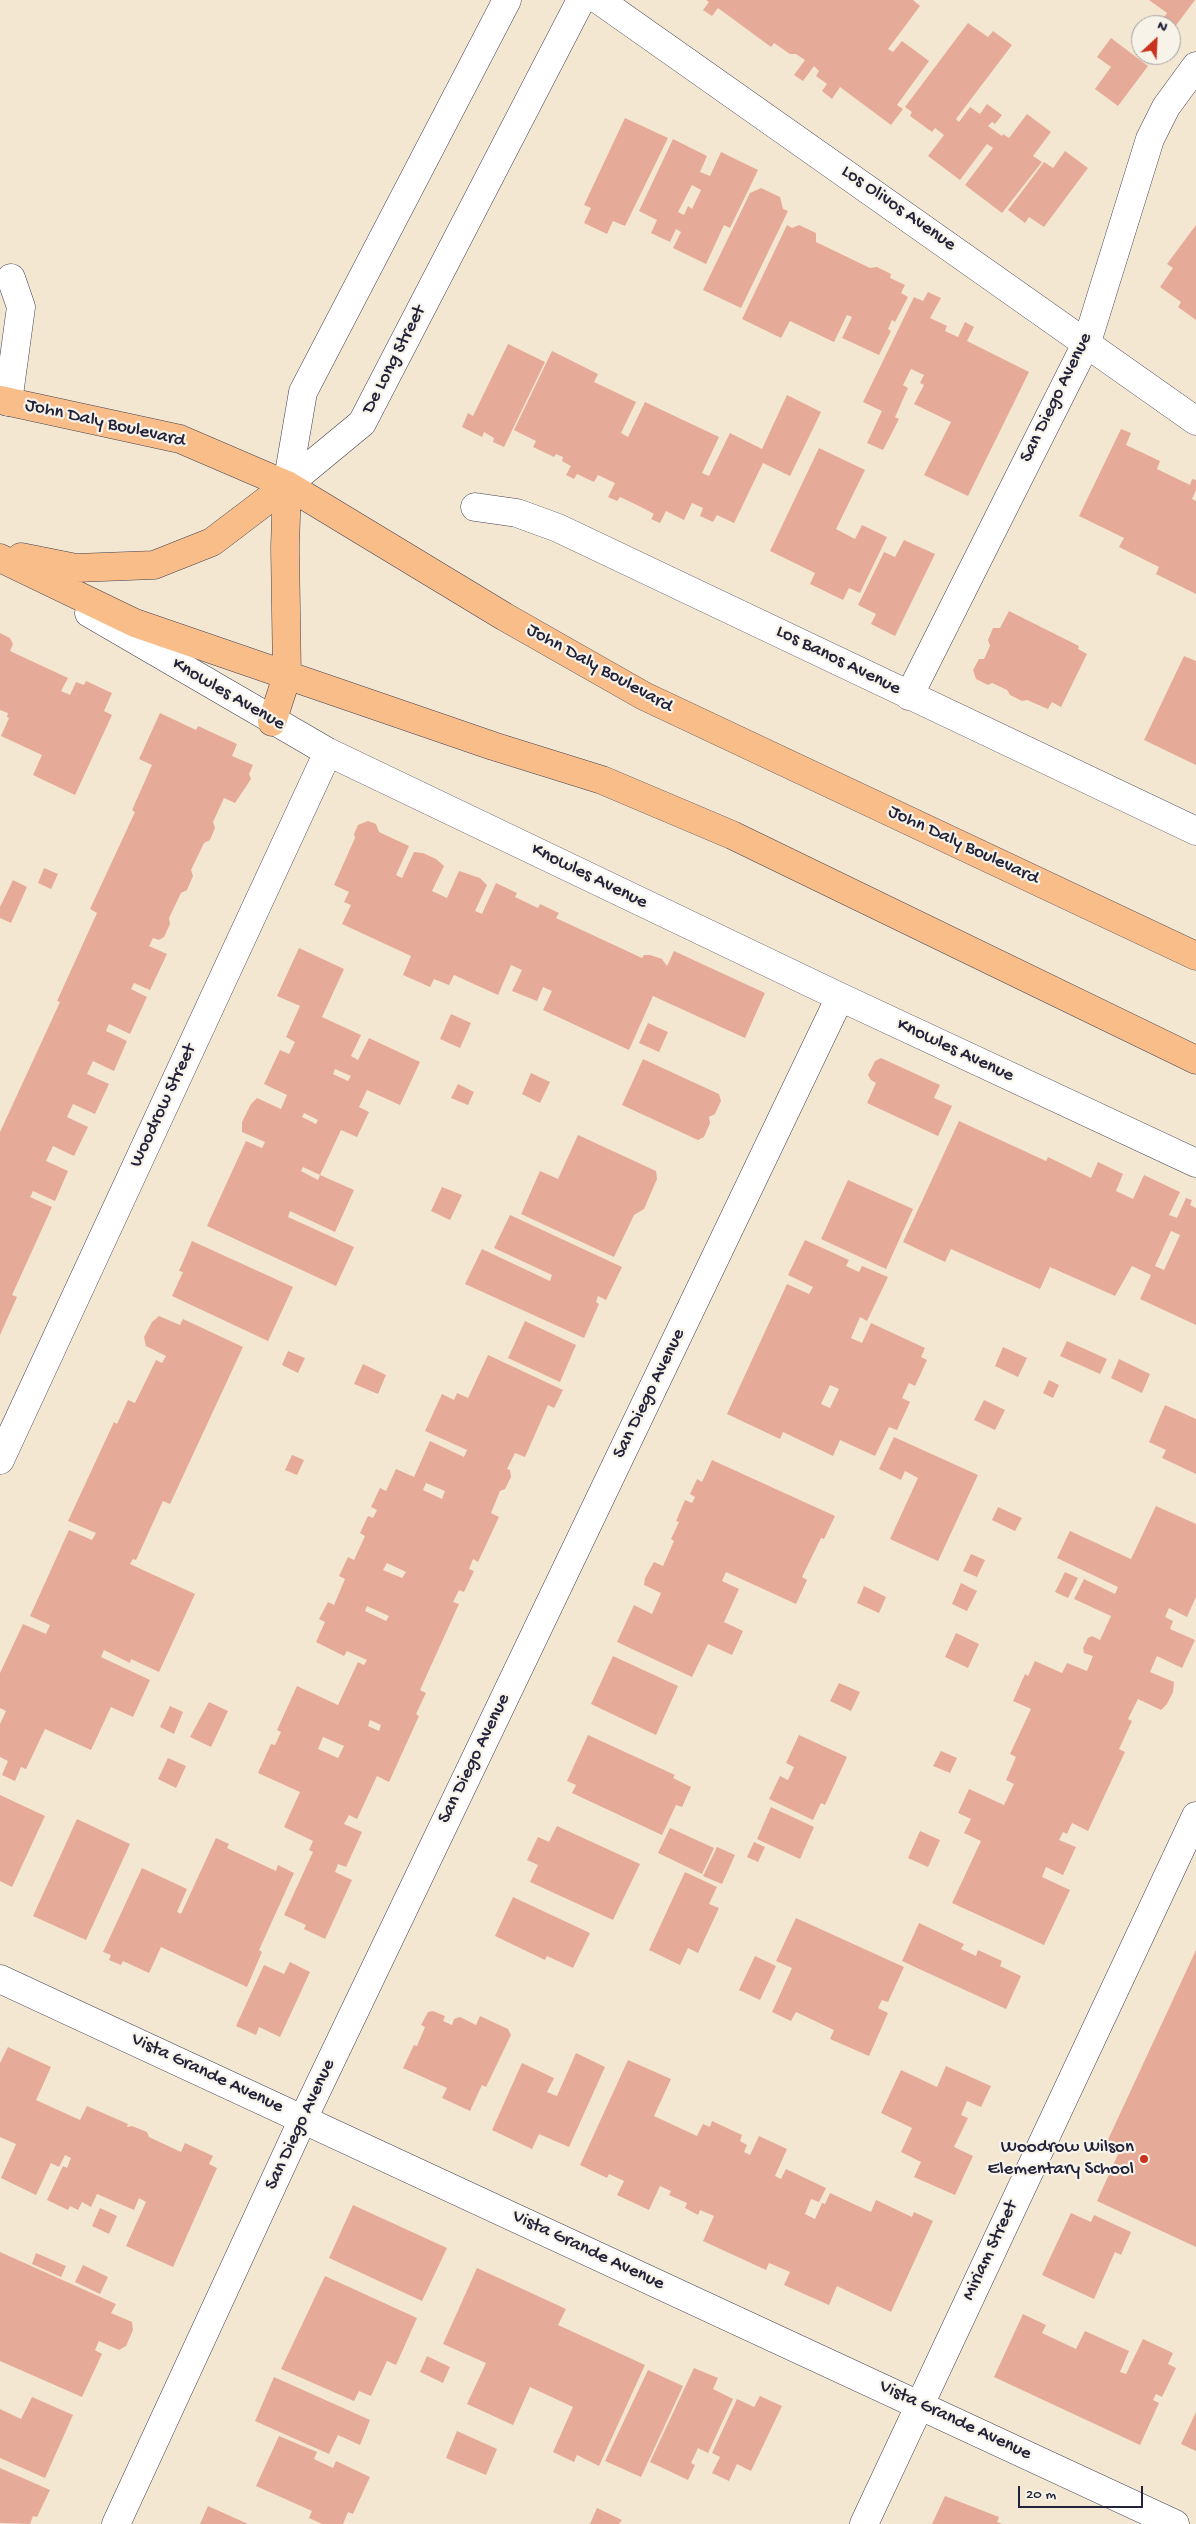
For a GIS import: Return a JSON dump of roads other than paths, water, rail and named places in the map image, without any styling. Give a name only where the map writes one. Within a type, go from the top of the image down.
[{"type":"main road","name":"John Daly Boulevard","points":[[4,401],[180,439],[288,485],[505,617],[644,696],[1196,956]]},
{"type":"main road","points":[[0,553],[76,568],[154,565],[212,542],[288,485]]},
{"type":"main road","points":[[272,722],[287,676],[285,547],[288,485]]},
{"type":"main road","points":[[0,559],[136,624],[602,780],[732,835],[1196,1060]]},
{"type":"street","points":[[288,485],[303,392],[507,0]]},
{"type":"street","name":"De Long Street","points":[[288,485],[362,423],[581,0]]},
{"type":"street","name":"Los Olivos Avenue","points":[[599,0],[1196,421]]},
{"type":"street","name":"San Diego Avenue","points":[[909,696],[1086,342],[1150,139],[1166,107],[1196,66]]},
{"type":"street","points":[[4,401],[20,306],[11,278]]},
{"type":"street","name":"Los Banos Avenue","points":[[474,507],[517,513],[558,528],[1196,831]]},
{"type":"street","name":"Knowles Avenue","points":[[0,559],[272,722],[328,752],[840,997],[1196,1163]]},
{"type":"street","name":"Woodrow Street","points":[[0,1460],[328,752]]},
{"type":"street","name":"San Diego Avenue","points":[[116,2524],[303,2119],[840,997]]},
{"type":"street","name":"Miriam Street","points":[[864,2524],[1196,1816]]},
{"type":"street","name":"Vista Grande Avenue","points":[[0,1979],[1175,2524]]},
{"type":"place","name":"Woodrow Wilson Elementary School","points":[[1144,2159]]}]
